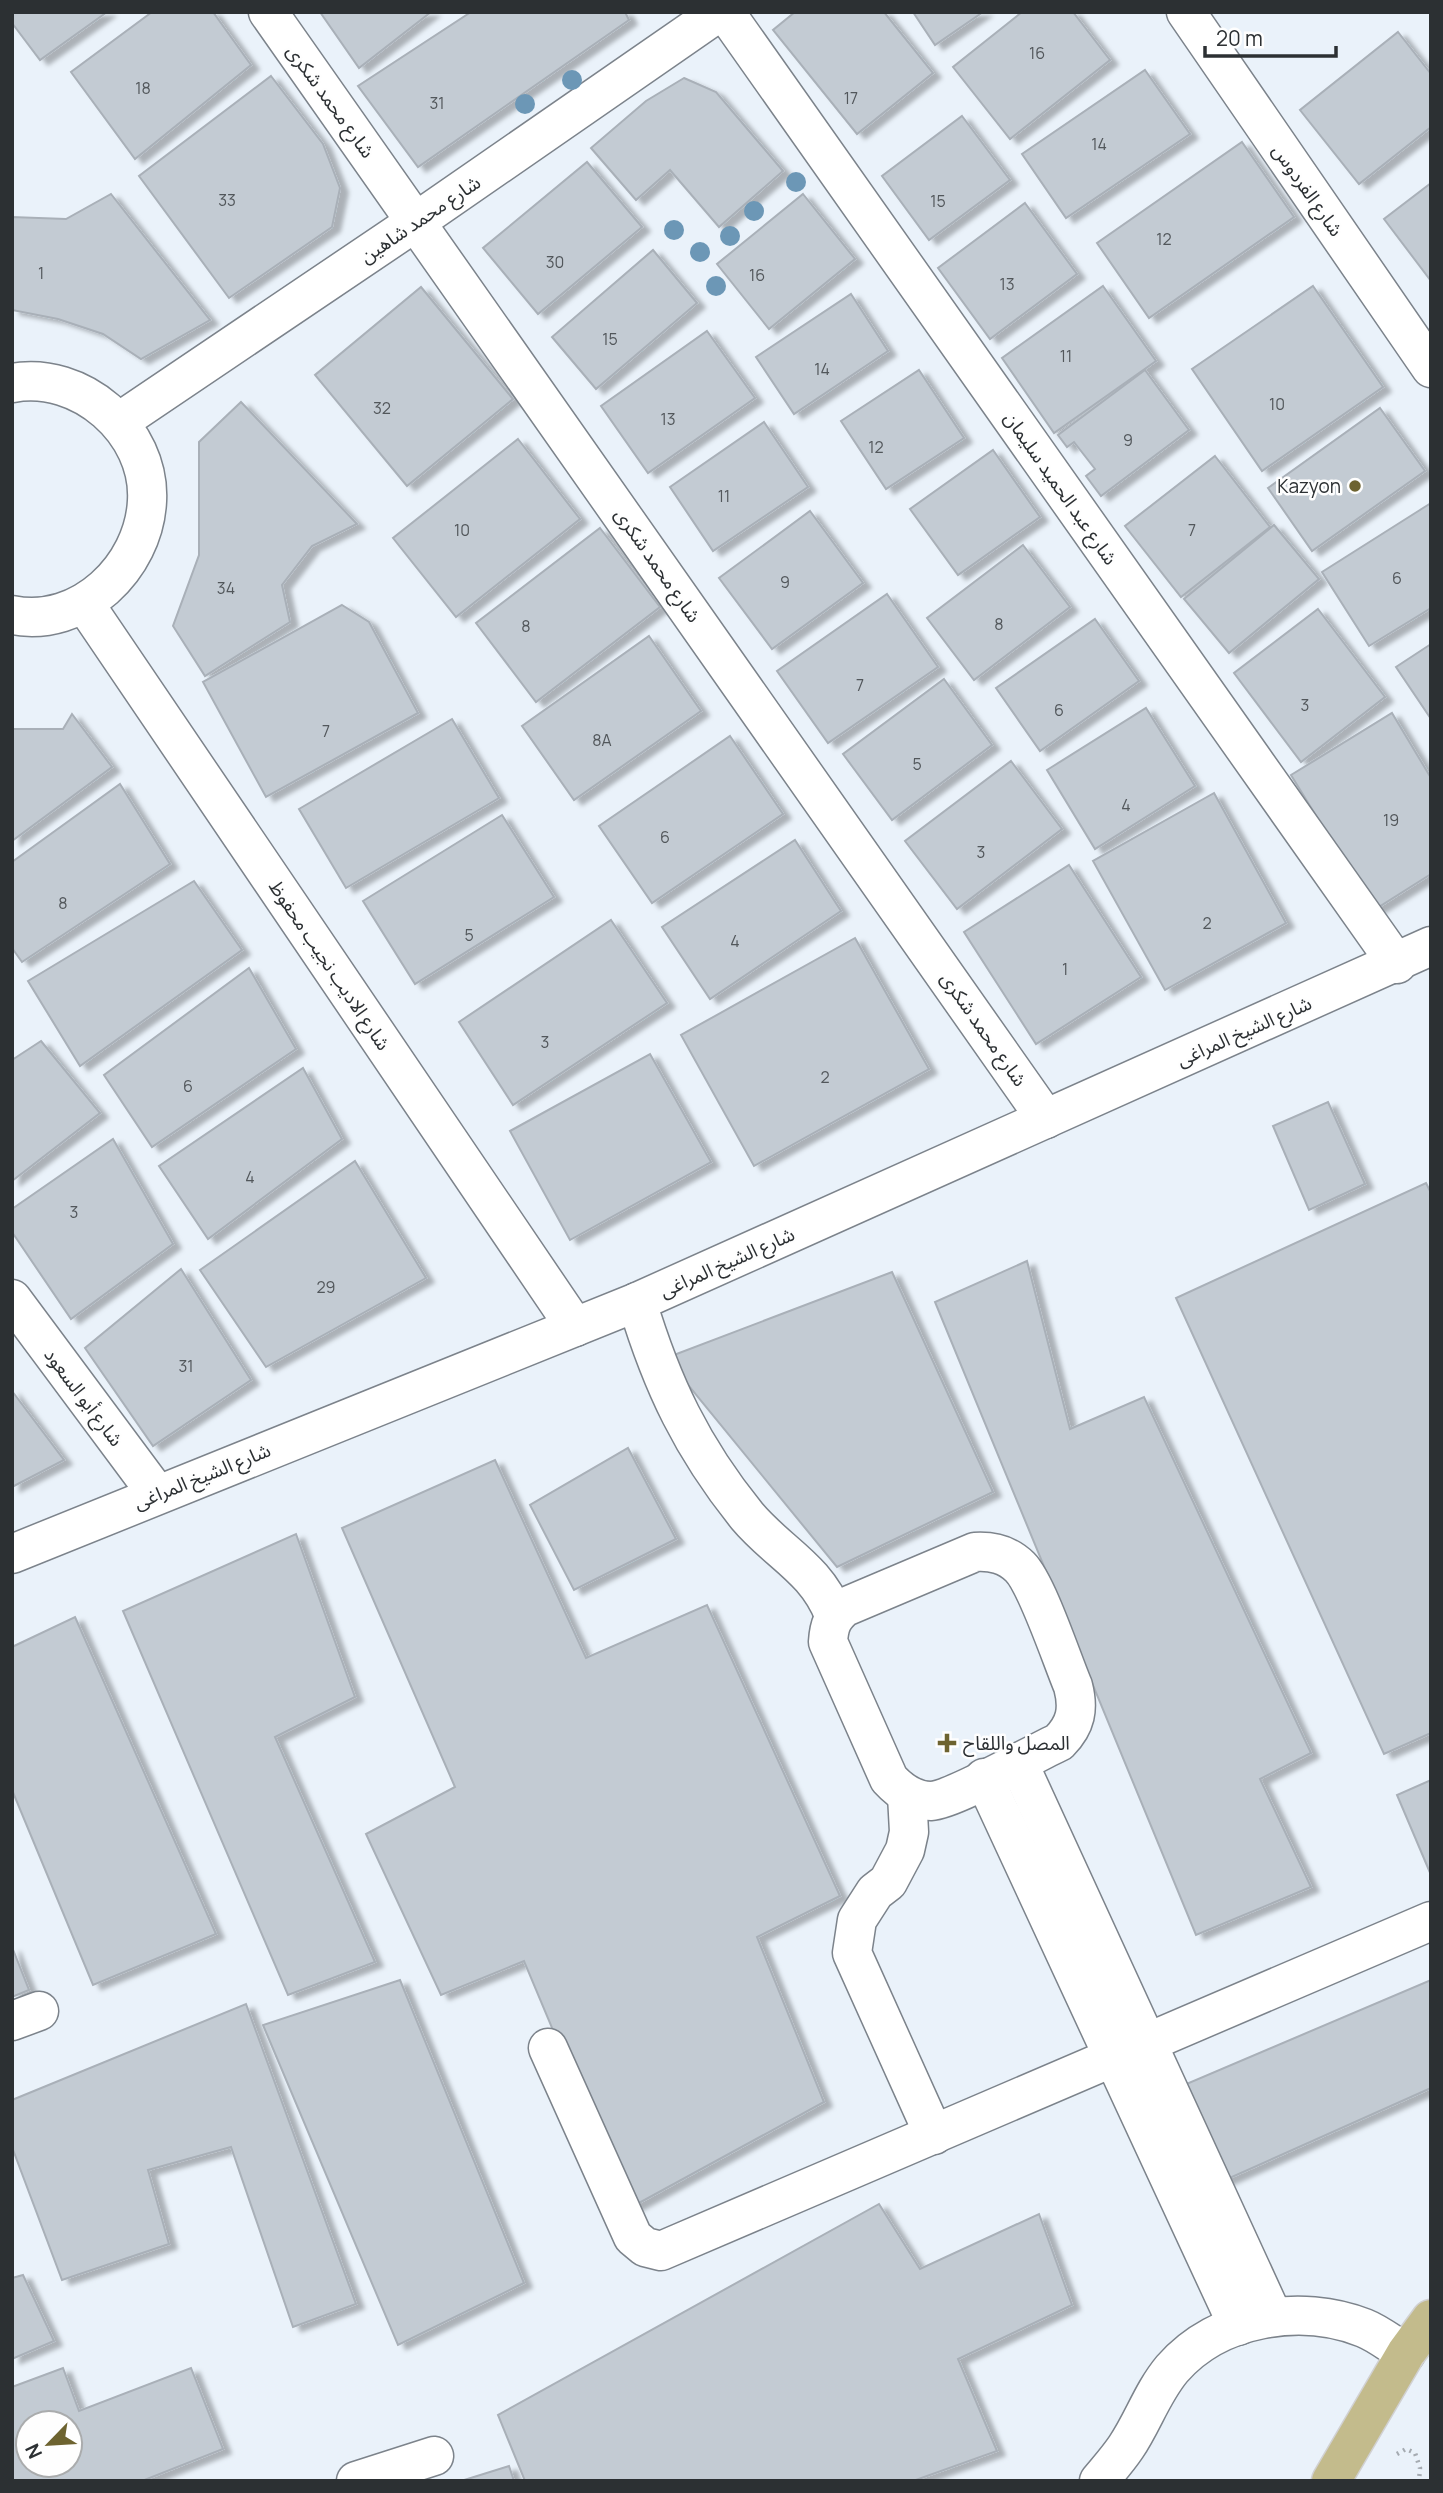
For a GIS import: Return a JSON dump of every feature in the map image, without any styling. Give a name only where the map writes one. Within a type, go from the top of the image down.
[{"type":"main road","points":[[1332,2481],[1418,2364],[1431,2319]]},
{"type":"street","name":"شارع محمد شكرى","points":[[268,12],[1046,1119]]},
{"type":"street","name":"شارع محمد شاهين","points":[[119,422],[417,221],[719,12]]},
{"type":"street","name":"شارع عبد الحميد سليمان","points":[[725,12],[1397,964]]},
{"type":"street","name":"شارع الفردوس","points":[[1186,12],[1431,368]]},
{"type":"street","points":[[12,383],[24,381],[59,384],[92,398],[119,422],[140,458],[147,500],[139,542],[117,578],[84,603],[51,615],[12,615]]},
{"type":"street","name":"شارع الاديب نجيب محفوظ","points":[[84,603],[575,1327]]},
{"type":"street","name":"شارع الشيخ المراغى","points":[[12,1554],[637,1302],[1397,964],[1431,946]]},
{"type":"street","name":"شارع أبو السعود","points":[[12,1299],[156,1494]]},
{"type":"street","points":[[637,1302],[655,1363],[692,1437],[749,1518],[784,1554],[816,1580],[834,1615],[828,1642],[833,1656],[889,1779],[907,1796],[931,1801],[944,1798],[1059,1742],[1069,1732],[1076,1718],[1077,1702],[1028,1577],[1020,1566],[998,1553],[975,1552],[845,1607],[834,1615]]},
{"type":"street","points":[[1018,1762],[1149,2043],[1255,2321]]},
{"type":"street","points":[[984,1778],[1114,2058],[1255,2321]]},
{"type":"street","points":[[907,1796],[909,1832],[905,1850],[888,1882],[876,1892],[857,1920],[852,1953],[934,2135]]},
{"type":"street","points":[[548,2048],[632,2237],[645,2248],[661,2251],[1431,1921]]},
{"type":"street","points":[[1099,2481],[1127,2446],[1147,2405],[1173,2368],[1208,2339],[1255,2321],[1320,2315],[1366,2328],[1418,2364]]},
{"type":"street","points":[[356,2481],[434,2456]]},
{"type":"path","points":[[1394,2455],[1406,2449],[1415,2453],[1420,2468],[1419,2481]]},
{"type":"building","points":[[12,12],[107,12],[40,60],[12,23]]},
{"type":"building","points":[[152,12],[213,12],[251,65],[135,159],[71,72]]},
{"type":"building","points":[[320,12],[431,12],[359,68]]},
{"type":"building","points":[[471,12],[625,12],[629,20],[418,167],[358,86]]},
{"type":"building","points":[[795,12],[884,12],[933,73],[857,134],[773,30]]},
{"type":"building","points":[[913,12],[983,12],[935,45]]},
{"type":"building","points":[[1022,12],[1073,12],[1110,60],[1010,139],[953,67]]},
{"type":"building","points":[[1398,32],[1431,74],[1431,127],[1359,184],[1300,110]]},
{"type":"building","points":[[1145,70],[1190,134],[1066,218],[1022,154]]},
{"type":"building","points":[[271,76],[323,144],[340,188],[332,227],[229,298],[139,176]]},
{"type":"building","points":[[684,78],[716,92],[783,171],[719,227],[670,170],[636,200],[591,148],[646,101]]},
{"type":"building","points":[[962,116],[1010,180],[929,240],[882,176]]},
{"type":"building","points":[[1242,142],[1294,217],[1149,318],[1097,243]]},
{"type":"building","points":[[587,162],[642,227],[538,314],[483,248]]},
{"type":"building","points":[[1431,183],[1431,281],[1384,219]]},
{"type":"building","points":[[111,194],[210,320],[141,359],[103,334],[58,319],[12,310],[12,217],[66,219]]},
{"type":"building","points":[[803,194],[855,259],[769,329],[717,264]]},
{"type":"building","points":[[1025,203],[1077,274],[990,339],[938,268]]},
{"type":"building","points":[[653,250],[697,303],[596,389],[552,337]]},
{"type":"building","points":[[1103,286],[1156,361],[1054,433],[1002,358]]},
{"type":"building","points":[[1313,286],[1383,387],[1262,471],[1192,369]]},
{"type":"building","points":[[421,287],[513,399],[407,486],[315,375]]},
{"type":"building","points":[[851,294],[888,351],[794,414],[756,357]]},
{"type":"building","points":[[707,331],[755,398],[648,473],[601,406]]},
{"type":"building","points":[[919,370],[964,438],[886,489],[841,421]]},
{"type":"building","points":[[1145,370],[1189,430],[1101,496],[1086,476],[1095,469],[1074,442],[1067,447],[1058,435]]},
{"type":"building","points":[[241,402],[357,524],[312,546],[282,585],[290,622],[205,676],[173,626],[199,555],[199,442]]},
{"type":"building","points":[[1380,408],[1425,471],[1312,551],[1268,488]]},
{"type":"building","points":[[764,422],[808,487],[713,551],[670,487]]},
{"type":"building","points":[[518,439],[580,519],[456,617],[393,538]]},
{"type":"building","points":[[993,450],[1040,517],[958,575],[910,509]]},
{"type":"building","points":[[1215,456],[1270,527],[1181,597],[1125,526]]},
{"type":"building","points":[[1431,503],[1431,608],[1369,646],[1322,572]]},
{"type":"building","points":[[810,511],[863,583],[772,649],[719,578]]},
{"type":"building","points":[[1274,525],[1319,579],[1229,653],[1184,599]]},
{"type":"building","points":[[600,528],[660,607],[536,702],[476,623]]},
{"type":"building","points":[[1023,545],[1070,607],[974,680],[927,618]]},
{"type":"building","points":[[887,594],[938,667],[828,743],[777,671]]},
{"type":"building","points":[[342,605],[369,622],[418,713],[266,797],[203,682]]},
{"type":"building","points":[[1318,609],[1385,697],[1301,762],[1234,673]]},
{"type":"building","points":[[1095,619],[1139,681],[1040,751],[996,688]]},
{"type":"building","points":[[649,636],[701,711],[574,800],[522,726]]},
{"type":"building","points":[[1431,644],[1431,719],[1396,667]]},
{"type":"building","points":[[944,679],[992,745],[892,820],[843,754]]},
{"type":"building","points":[[1146,708],[1195,786],[1095,849],[1047,770]]},
{"type":"building","points":[[1392,713],[1431,778],[1431,874],[1374,910],[1291,775]]},
{"type":"building","points":[[72,714],[112,767],[12,841],[12,729],[63,729]]},
{"type":"building","points":[[452,719],[499,798],[346,888],[299,809]]},
{"type":"building","points":[[730,736],[783,814],[652,903],[599,826]]},
{"type":"building","points":[[1011,761],[1062,829],[957,909],[905,841]]},
{"type":"building","points":[[120,784],[170,864],[22,962],[12,948],[12,862]]},
{"type":"building","points":[[1214,793],[1286,923],[1165,990],[1093,861]]},
{"type":"building","points":[[502,815],[554,897],[415,984],[363,901]]},
{"type":"building","points":[[795,840],[841,911],[710,999],[662,927]]},
{"type":"building","points":[[1069,865],[1141,977],[1036,1044],[964,932]]},
{"type":"building","points":[[194,881],[242,950],[80,1066],[28,981]]},
{"type":"building","points":[[611,920],[667,1003],[513,1105],[459,1022]]},
{"type":"building","points":[[855,938],[929,1069],[754,1166],[681,1035]]},
{"type":"building","points":[[249,968],[296,1049],[152,1147],[104,1075]]},
{"type":"building","points":[[41,1041],[100,1113],[12,1181],[12,1060]]},
{"type":"building","points":[[650,1054],[711,1162],[570,1240],[510,1131]]},
{"type":"building","points":[[303,1068],[342,1139],[208,1239],[159,1166]]},
{"type":"building","points":[[1328,1102],[1365,1184],[1309,1210],[1273,1126]]},
{"type":"building","points":[[113,1139],[173,1244],[71,1319],[12,1232],[12,1209]]},
{"type":"building","points":[[355,1161],[426,1278],[266,1367],[200,1270]]},
{"type":"building","points":[[1426,1183],[1431,1193],[1431,1733],[1384,1754],[1176,1298]]},
{"type":"building","points":[[1027,1261],[1070,1429],[1144,1397],[1311,1753],[1260,1779],[1311,1887],[1196,1935],[935,1302]]},
{"type":"building","points":[[181,1269],[251,1380],[153,1446],[85,1348]]},
{"type":"building","points":[[892,1272],[993,1492],[837,1567],[666,1358]]},
{"type":"building","points":[[12,1391],[64,1460],[12,1487]]},
{"type":"building","points":[[628,1448],[676,1539],[574,1590],[530,1505]]},
{"type":"building","points":[[495,1460],[586,1658],[707,1605],[840,1896],[757,1937],[824,2102],[628,2209],[524,1961],[441,1995],[366,1834],[455,1787],[342,1528]]},
{"type":"building","points":[[296,1534],[355,1697],[275,1737],[375,1962],[288,1995],[123,1611]]},
{"type":"building","points":[[75,1617],[216,1934],[93,1985],[12,1790],[12,1647]]},
{"type":"building","points":[[1431,1780],[1431,1875],[1397,1795]]},
{"type":"building","points":[[12,1947],[29,1990],[12,1997]]},
{"type":"building","points":[[400,1980],[524,2283],[398,2345],[263,2025]]},
{"type":"building","points":[[1431,1980],[1431,2088],[1223,2181],[1184,2085]]},
{"type":"building","points":[[246,2004],[356,2304],[293,2327],[231,2147],[148,2170],[169,2244],[62,2280],[12,2147],[12,2100]]},
{"type":"building","points":[[879,2204],[920,2269],[1039,2214],[1072,2305],[958,2359],[997,2451],[913,2481],[525,2481],[498,2415]]},
{"type":"building","points":[[23,2275],[54,2341],[12,2359],[12,2278]]},
{"type":"building","points":[[63,2368],[78,2409],[14,2409],[14,2479],[84,2479],[84,2409],[191,2368],[223,2449],[142,2481],[12,2481],[12,2387]]},
{"type":"building","points":[[509,2466],[514,2481],[461,2481]]},
{"type":"place","name":"Kazyon","points":[[1355,486]]},
{"type":"place","name":"المصل واللقاح","points":[[947,1743]]}]
